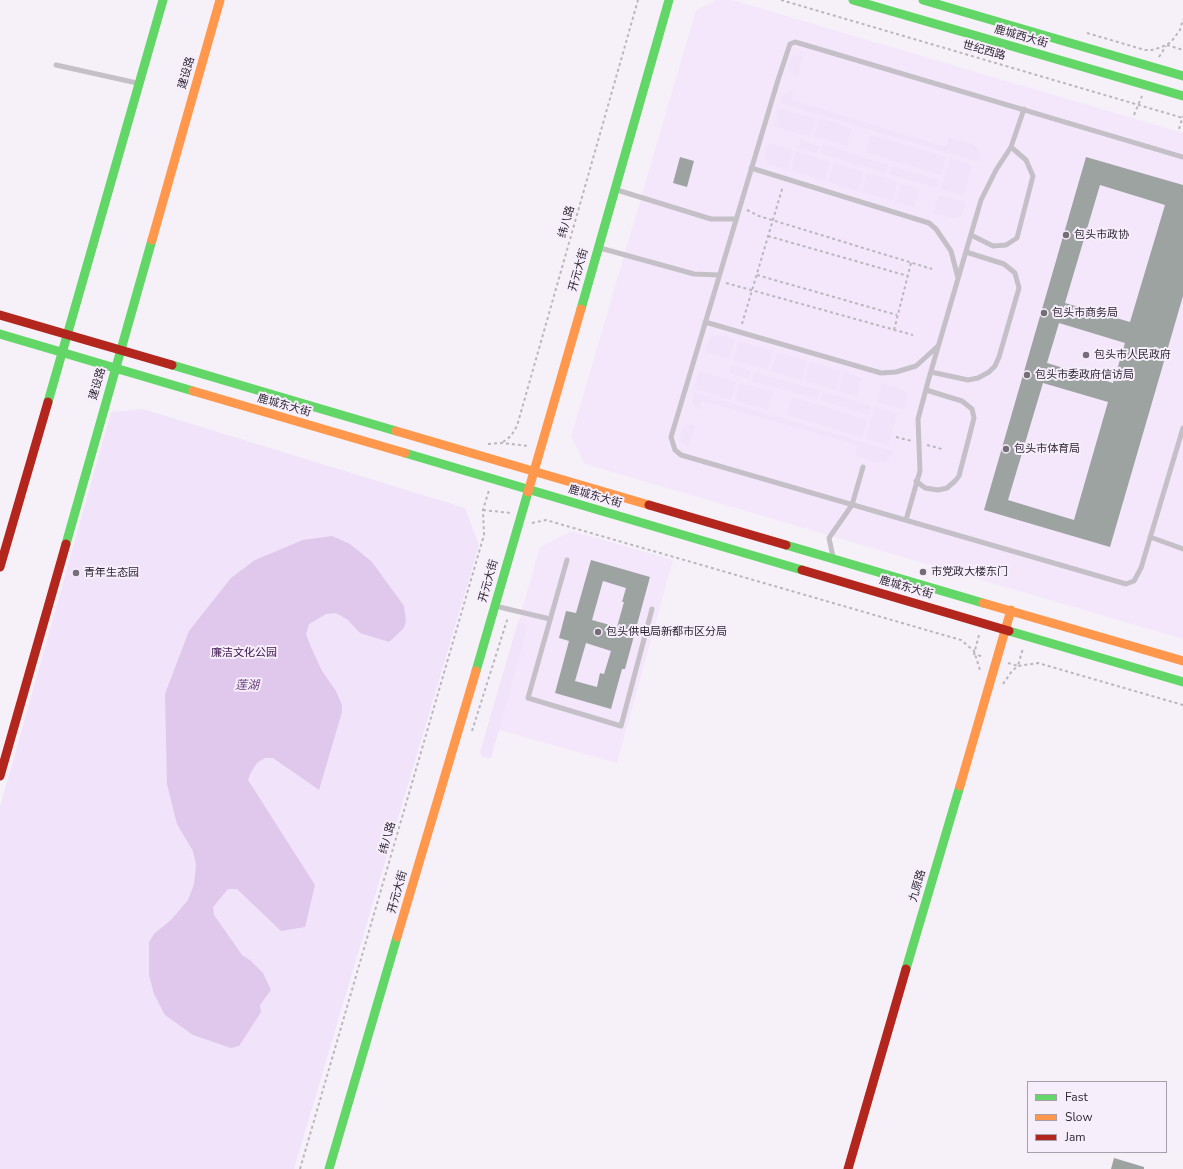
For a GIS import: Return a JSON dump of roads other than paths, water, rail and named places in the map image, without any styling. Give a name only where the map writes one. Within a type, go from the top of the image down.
[{"type":"main road","points":[[0,568],[163,0]]},
{"type":"main road","name":"建设路","points":[[0,776],[220,0]]},
{"type":"main road","name":"开元大街","points":[[330,1169],[534,471],[669,0]]},
{"type":"main road","name":"鹿城西大街","points":[[853,0],[1179,95]]},
{"type":"main road","name":"鹿城西大街","points":[[923,0],[1181,75]]},
{"type":"main road","points":[[1179,95],[1183,64]]},
{"type":"main road","name":"鹿城东大街","points":[[0,315],[1183,661]]},
{"type":"main road","name":"鹿城东大街","points":[[0,334],[62,354],[1183,682]]},
{"type":"main road","name":"九原路","points":[[848,1169],[1011,610]]},
{"type":"lane","points":[[1183,157],[795,42],[790,44],[786,51],[672,431],[672,440],[675,450],[681,455],[1126,584],[1134,581],[1138,573],[1183,428]]},
{"type":"lane","points":[[56,65],[140,83]]},
{"type":"lane","points":[[906,520],[920,471],[918,419],[931,372],[987,185],[1011,147],[1024,110]]},
{"type":"lane","points":[[971,235],[992,246],[1006,245],[1017,238],[1033,176],[1026,160],[1011,147]]},
{"type":"lane","points":[[751,168],[929,223],[936,228],[951,251],[958,281]]},
{"type":"lane","points":[[617,184],[617,191],[711,218],[736,219]]},
{"type":"lane","points":[[600,243],[600,250],[694,274],[719,275]]},
{"type":"lane","points":[[931,372],[968,380],[978,378],[989,372],[995,366],[999,357],[1019,288],[1015,273],[1004,264],[966,252]]},
{"type":"lane","points":[[705,322],[881,373],[896,372],[916,366],[926,359],[940,343]]},
{"type":"lane","points":[[916,482],[925,488],[938,490],[947,488],[955,481],[959,476],[974,418],[972,409],[962,401],[926,390]]},
{"type":"lane","points":[[833,558],[829,538],[852,505],[863,467]]},
{"type":"lane","points":[[1150,537],[1183,549]]},
{"type":"lane","points":[[567,560],[528,698],[621,726],[652,609]]},
{"type":"lane","points":[[494,605],[550,619]]},
{"type":"water","name":"莲湖","points":[[332,536],[350,544],[372,562],[404,606],[406,621],[404,628],[389,642],[360,633],[348,620],[336,613],[326,614],[309,624],[306,634],[310,645],[322,671],[336,691],[342,705],[342,712],[319,790],[273,758],[265,758],[257,763],[248,780],[315,885],[305,927],[281,931],[237,889],[228,889],[213,907],[214,915],[242,955],[251,961],[263,973],[271,990],[260,1005],[261,1012],[239,1046],[231,1048],[193,1035],[165,1015],[154,994],[149,975],[149,942],[154,934],[171,920],[188,900],[194,884],[196,865],[193,851],[177,824],[167,784],[165,694],[189,631],[231,578],[255,560],[303,540]]},
{"type":"place","name":"包头市政协","points":[[1066,235]]},
{"type":"place","name":"包头市商务局","points":[[1044,313]]},
{"type":"place","name":"包头市人民政府","points":[[1086,355]]},
{"type":"place","name":"包头市委政府信访局","points":[[1027,375]]},
{"type":"place","name":"包头市体育局","points":[[1006,449]]},
{"type":"place","name":"市党政大楼东门","points":[[923,572]]},
{"type":"place","name":"青年生态园","points":[[76,573]]},
{"type":"place","name":"包头供电局新都市区分局","points":[[598,632]]},
{"type":"park label","name":"廉洁文化公园","points":[[244,653]]}]
